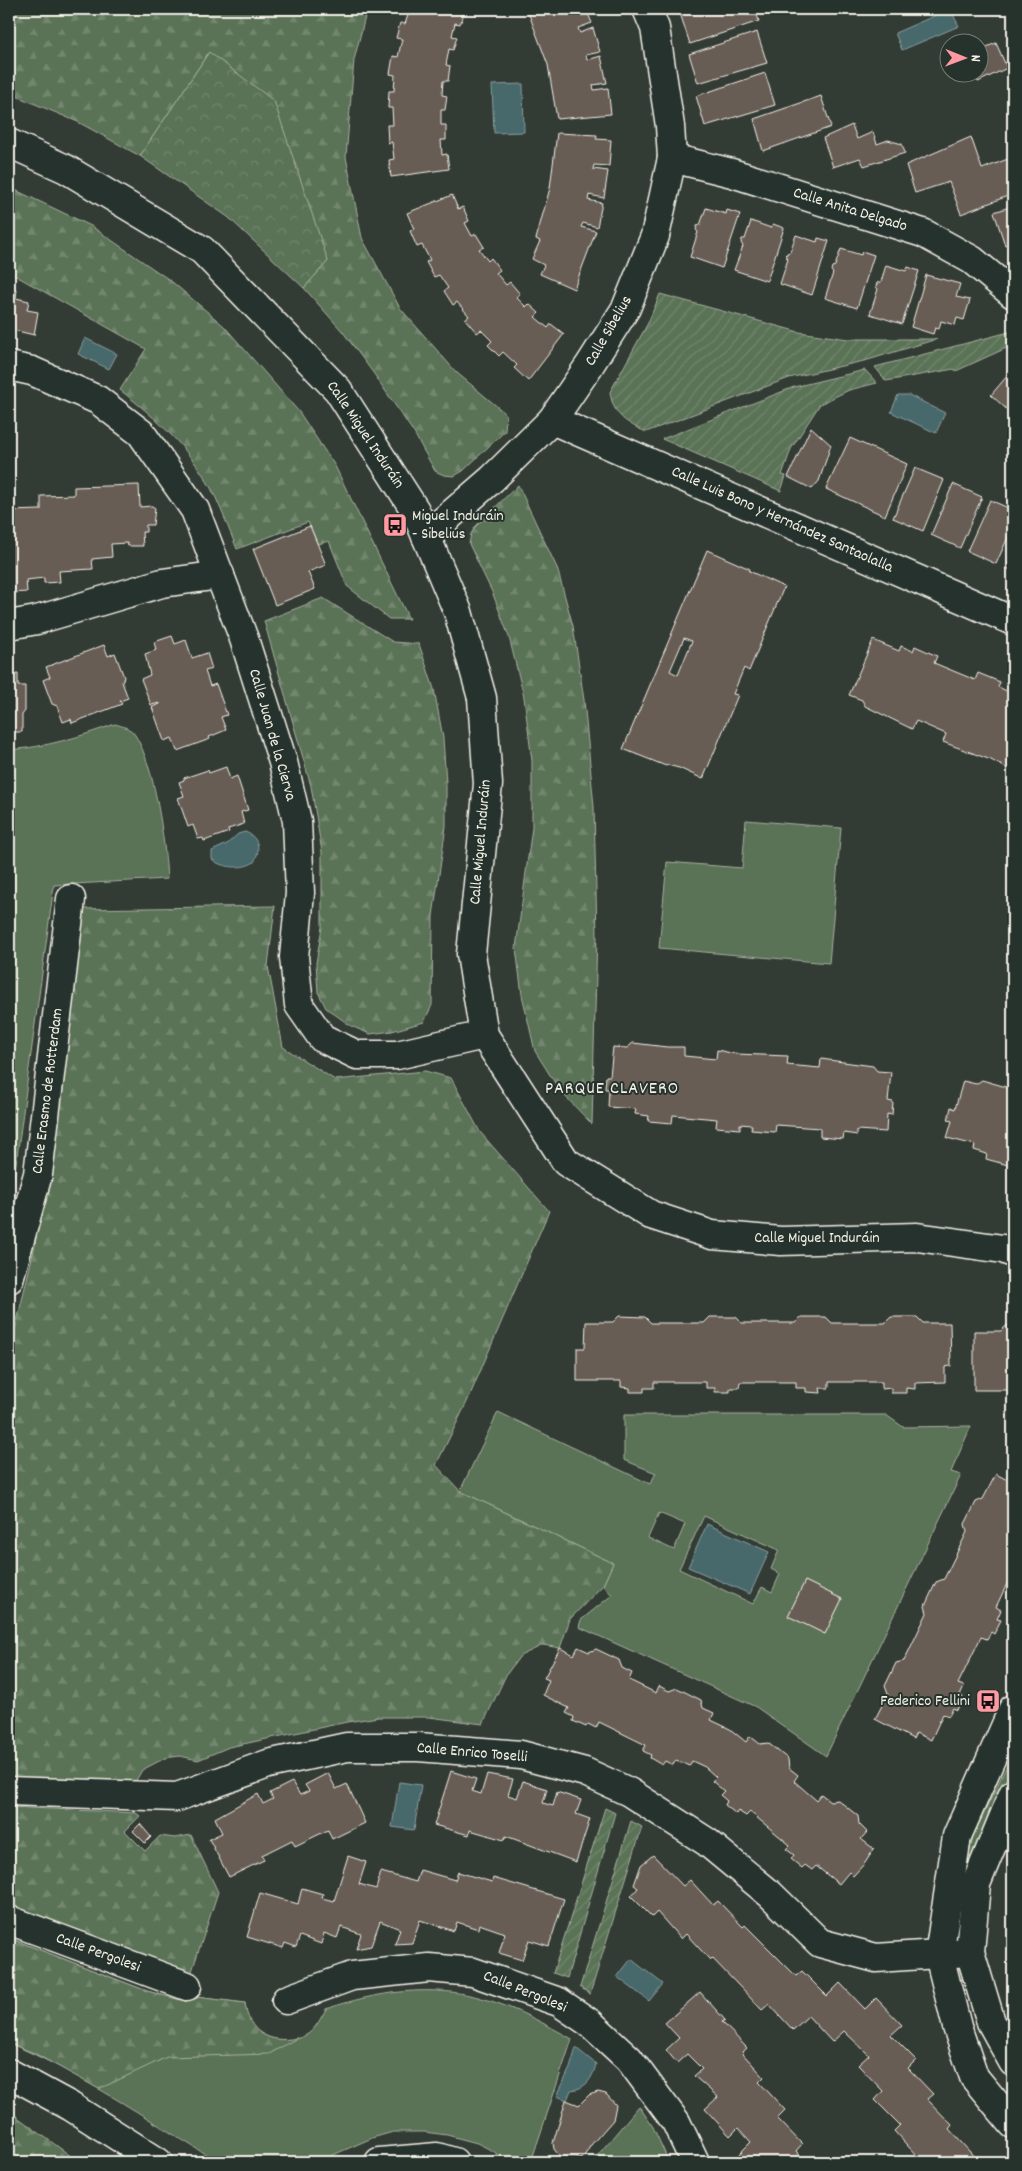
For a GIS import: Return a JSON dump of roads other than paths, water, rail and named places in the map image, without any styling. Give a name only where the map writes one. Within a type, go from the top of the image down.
[{"type":"street","name":"Calle Sibelius","points":[[426,536],[492,479],[552,420],[590,366],[626,308],[655,236],[672,158],[670,126],[655,28],[647,9]]},
{"type":"street","name":"Calle Miguel Induráin","points":[[9,143],[66,169],[202,250],[338,390],[415,510],[458,612],[482,698],[488,784],[471,954],[484,1035],[518,1091],[566,1162],[650,1215],[712,1235],[781,1241],[917,1237],[1003,1249],[1013,1253]]},
{"type":"street","name":"Calle Anita Delgado","points":[[672,158],[732,174],[923,233],[972,260],[1013,294]]},
{"type":"street","name":"Calle Juan de la Cierva","points":[[9,366],[32,371],[98,400],[141,433],[195,510],[244,639],[283,762],[297,821],[300,894],[294,957],[299,1005],[322,1038],[357,1055],[397,1055],[484,1035]]},
{"type":"street","name":"Calle Luis Bono y Hernández Santaolalla","points":[[552,420],[1013,621]]},
{"type":"street","points":[[9,625],[37,620],[162,583],[220,575]]},
{"type":"street","name":"Calle Erasmo de Rotterdam","points":[[9,1279],[38,1174],[71,899]]},
{"type":"street","points":[[1013,1709],[957,1836],[939,1955],[956,2027],[974,2077],[1013,2124]]},
{"type":"street","name":"Calle Enrico Toselli","points":[[9,1791],[177,1797],[268,1764],[347,1747],[418,1747],[521,1755],[585,1772],[629,1792],[707,1842],[770,1894],[820,1943],[876,1958],[970,1952]]},
{"type":"street","points":[[1013,1794],[976,1884],[970,1952],[991,2022],[1013,2062]]},
{"type":"street","name":"Calle Pergolesi","points":[[9,1920],[186,1986]]},
{"type":"street","name":"Calle Pergolesi","points":[[286,2000],[352,1976],[429,1968],[473,1972],[559,2002],[590,2023],[629,2059],[676,2122],[695,2162]]},
{"type":"street","points":[[9,2073],[70,2106],[158,2162]]},
{"type":"street","points":[[379,2162],[437,2157],[454,2162]]},
{"type":"water","points":[[950,9],[959,26],[940,32],[940,34],[902,50],[895,33]]},
{"type":"water","points":[[523,84],[524,132],[494,133],[492,85]]},
{"type":"water","points":[[85,338],[117,354],[109,369],[78,354]]},
{"type":"water","points":[[898,395],[909,395],[945,413],[936,433],[891,412]]},
{"type":"water","points":[[245,832],[253,837],[257,844],[258,853],[254,862],[250,865],[232,867],[212,859],[212,851],[227,844],[238,834]]},
{"type":"water","points":[[707,1524],[769,1552],[750,1594],[688,1567]]},
{"type":"water","points":[[399,1782],[421,1785],[414,1830],[392,1827]]},
{"type":"water","points":[[631,1959],[663,1984],[649,2001],[617,1977]]},
{"type":"water","points":[[576,2048],[596,2064],[588,2082],[581,2087],[571,2090],[567,2100],[557,2096],[570,2068]]},
{"type":"place","name":"Miguel Induráin - Sibelius","points":[[395,525]]},
{"type":"place","name":"Federico Fellini","points":[[988,1701]]},
{"type":"district","name":"PARQUE CLAVERO","points":[[612,1089]]}]
